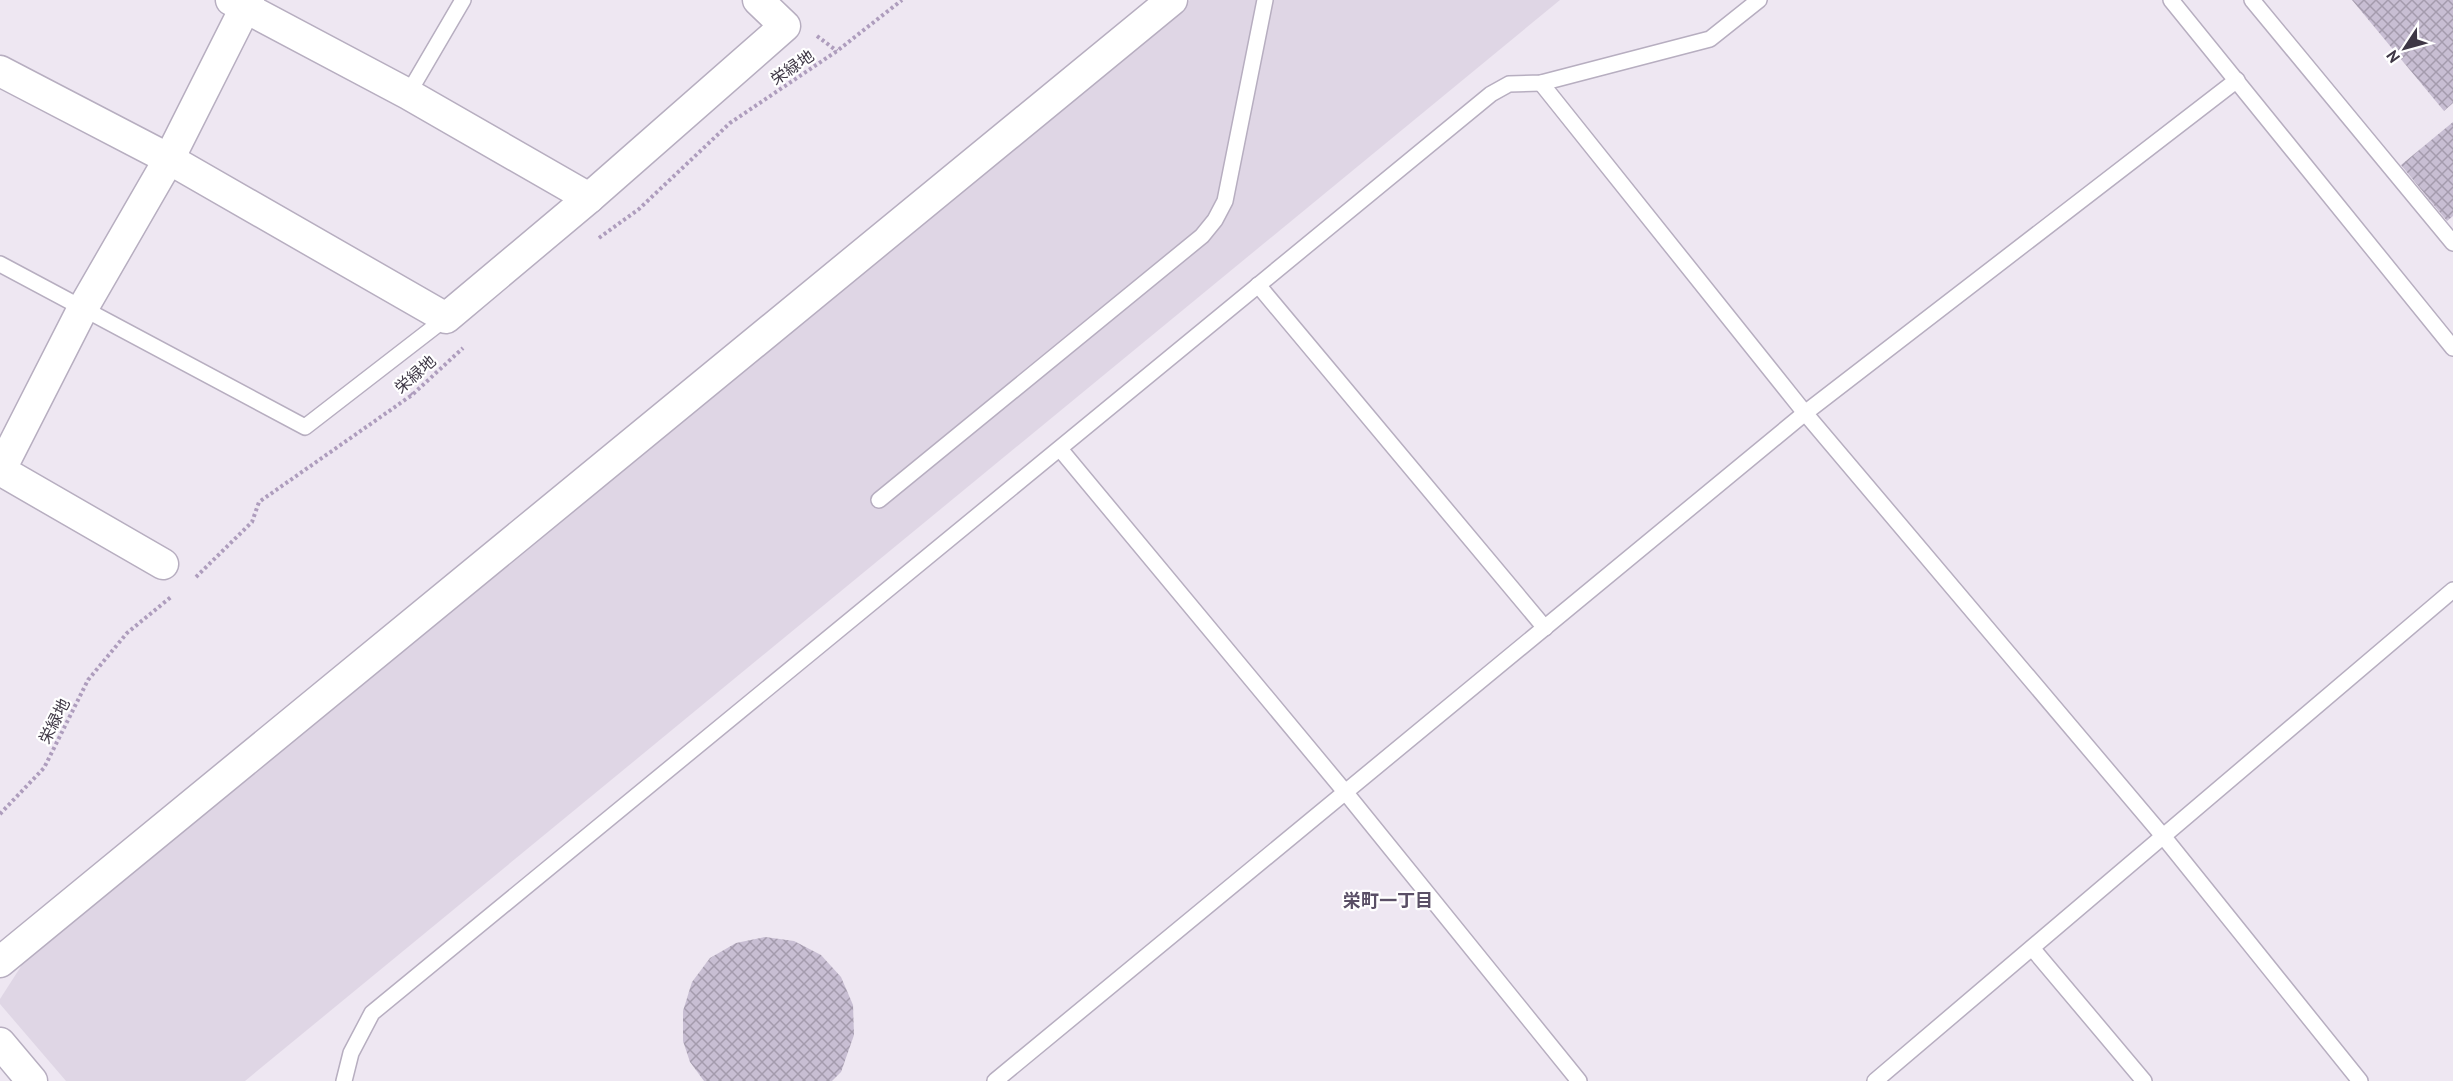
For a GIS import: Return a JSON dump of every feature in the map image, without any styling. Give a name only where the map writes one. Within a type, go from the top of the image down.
[{"type":"street","points":[[0,962],[1172,0]]},
{"type":"street","points":[[163,564],[0,470],[83,308],[169,159],[242,2],[589,198]]},
{"type":"street","points":[[0,71],[169,159],[446,318],[589,198],[785,26],[766,2]]},
{"type":"street","points":[[2,1052],[32,1081]]},
{"type":"lane","points":[[408,94],[463,0]]},
{"type":"lane","points":[[879,500],[1202,236],[1215,220],[1225,201],[1265,0]]},
{"type":"lane","points":[[344,1081],[351,1053],[372,1013],[1491,94],[1509,84],[1541,83],[1710,39],[1759,0]]},
{"type":"lane","points":[[2171,0],[2453,348]]},
{"type":"lane","points":[[2252,0],[2453,243]]},
{"type":"lane","points":[[995,1081],[1805,413],[2237,80]]},
{"type":"lane","points":[[1541,83],[1805,413],[2163,836],[2360,1081]]},
{"type":"lane","points":[[0,264],[305,427],[446,318]]},
{"type":"lane","points":[[1258,285],[1545,628]]},
{"type":"lane","points":[[1060,449],[1346,793],[1580,1081]]},
{"type":"lane","points":[[1875,1081],[2453,590]]},
{"type":"lane","points":[[2032,948],[2144,1081]]},
{"type":"path","name":"栄緑地","points":[[592,243],[639,209],[730,123],[837,51],[902,0]]},
{"type":"path","name":"栄緑地","points":[[192,580],[252,522],[259,502],[412,395],[472,340]]},
{"type":"path","name":"栄緑地","points":[[0,814],[44,768],[88,680],[127,633],[176,593]]},
{"type":"shaded area","points":[[1190,0],[1560,0],[245,1081],[66,1081],[0,1004],[0,999],[27,957]]},
{"type":"building","points":[[2352,0],[2453,0],[2453,103],[2444,111]]},
{"type":"building","points":[[2453,122],[2453,216],[2447,221],[2401,165]]},
{"type":"building","points":[[765,937],[794,941],[821,955],[841,977],[853,1005],[854,1035],[841,1072],[832,1081],[704,1081],[690,1062],[683,1041],[683,1011],[692,982],[710,958],[736,943]]},
{"type":"district","name":"栄町一丁目","points":[[1388,901]]}]
